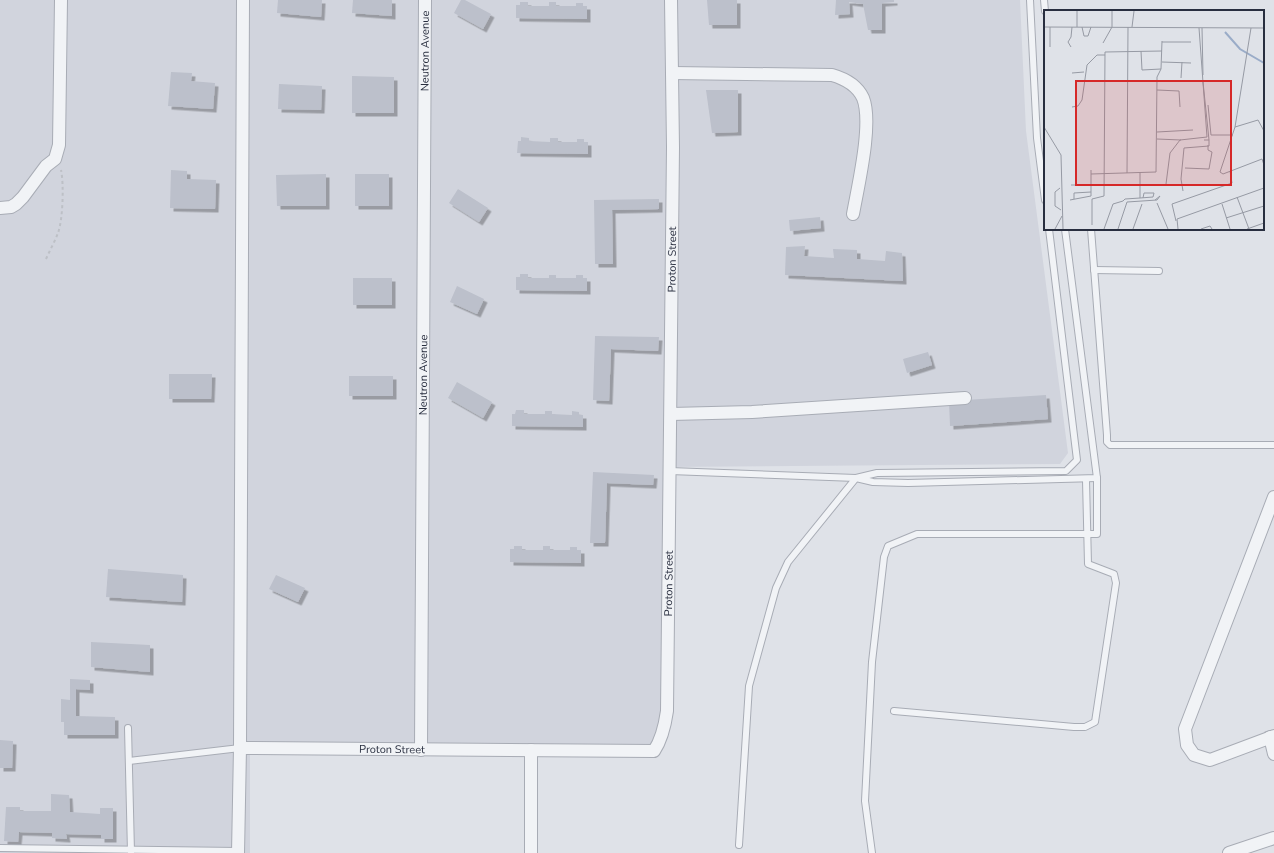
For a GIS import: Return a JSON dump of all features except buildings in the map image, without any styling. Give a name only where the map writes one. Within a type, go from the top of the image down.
[{"type":"street","points":[[0,208],[16,204],[46,166],[55,159],[57,153],[59,145],[61,0]]},
{"type":"street","points":[[238,852],[240,748],[243,0]]},
{"type":"street","name":"Neutron Avenue","points":[[422,750],[425,0]]},
{"type":"street","name":"Proton Street","points":[[240,748],[654,751],[660,742],[666,722],[667,711],[674,147],[671,0]]},
{"type":"street","points":[[672,73],[832,75],[843,78],[851,83],[863,98],[866,115],[866,137],[853,214]]},
{"type":"street","points":[[671,414],[752,412],[965,398]]},
{"type":"street","points":[[1274,497],[1185,729],[1188,745],[1194,755],[1210,760],[1272,736],[1274,754]]},
{"type":"street","points":[[531,750],[531,853]]},
{"type":"street","points":[[1229,853],[1274,838]]},
{"type":"lane","points":[[1030,0],[1037,138],[1044,192]]},
{"type":"lane","points":[[1044,0],[1045,10]]},
{"type":"lane","points":[[739,845],[749,686],[776,588],[788,562],[856,478],[876,473],[1066,471],[1077,460],[1049,230]]},
{"type":"lane","points":[[872,853],[865,801],[867,750],[872,662],[884,557],[888,546],[917,534],[1097,534],[1096,478],[1065,230]]},
{"type":"lane","points":[[1091,230],[1107,442],[1110,445],[1274,445]]},
{"type":"lane","points":[[1094,270],[1160,271]]},
{"type":"lane","points":[[670,471],[856,478],[873,482],[908,483],[1086,480],[1096,478]]},
{"type":"lane","points":[[962,472],[962,481]]},
{"type":"lane","points":[[908,473],[908,483]]},
{"type":"lane","points":[[894,711],[1074,727],[1085,727],[1095,722],[1116,583],[1114,574],[1088,564],[1086,480]]},
{"type":"lane","points":[[128,728],[131,851]]},
{"type":"lane","points":[[129,761],[240,748]]},
{"type":"lane","points":[[0,848],[238,852]]},
{"type":"path","points":[[46,259],[58,232],[62,211],[62,172],[57,153]]},
{"type":"shaded area","points":[[0,0],[1020,0],[1026,131],[1068,453],[1060,464],[663,467],[661,722],[651,749],[250,754],[250,853],[0,853]]}]
